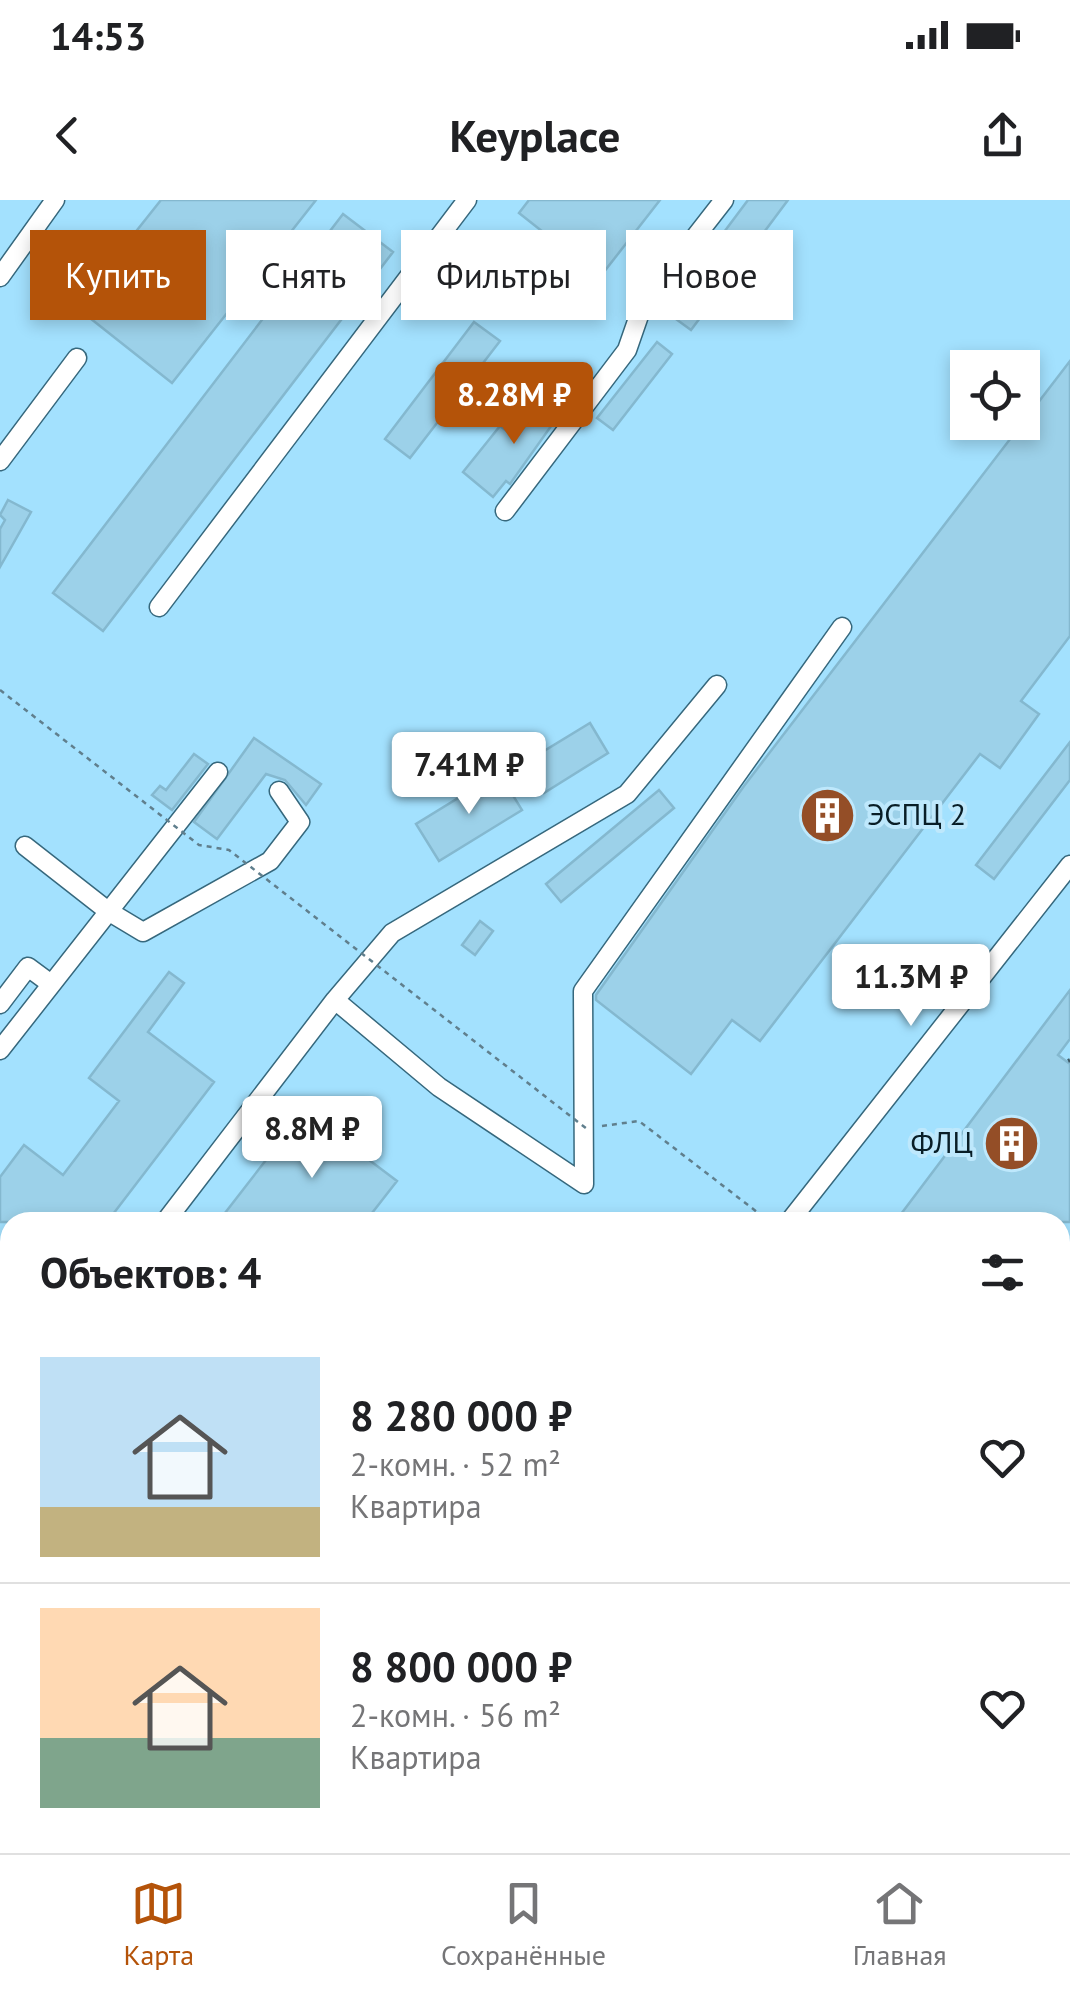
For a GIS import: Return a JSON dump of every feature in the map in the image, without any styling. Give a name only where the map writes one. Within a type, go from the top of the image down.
[{"type":"street","points":[[0,277],[55,200]]},
{"type":"street","points":[[159,607],[467,200]]},
{"type":"street","points":[[505,511],[628,350],[643,304],[724,200]]},
{"type":"street","points":[[0,461],[77,358]]},
{"type":"street","points":[[335,1000],[439,1087],[584,1184],[583,991],[842,627]]},
{"type":"street","points":[[173,1212],[335,1000],[392,933],[627,794],[718,685]]},
{"type":"street","points":[[0,1050],[218,772]]},
{"type":"street","points":[[26,846],[108,911],[143,932],[270,861],[300,822],[278,791]]},
{"type":"street","points":[[797,1212],[1070,864]]},
{"type":"street","points":[[0,1004],[28,967],[51,984]]},
{"type":"path","points":[[0,690],[199,845],[229,850],[587,1128],[639,1121],[757,1212]]},
{"type":"shaded area","points":[[0,200],[1070,200],[1070,1212],[0,1212]]},
{"type":"building","points":[[161,200],[316,200],[292,230],[226,230],[226,314],[172,383],[92,320],[206,320],[206,230],[137,230]]},
{"type":"building","points":[[529,200],[660,200],[637,230],[626,230],[626,244],[606,269],[606,230],[541,230],[519,213]]},
{"type":"building","points":[[748,200],[788,200],[766,230],[726,230]]},
{"type":"building","points":[[343,214],[364,230],[331,230]]},
{"type":"building","points":[[381,243],[393,252],[381,268]]},
{"type":"building","points":[[262,320],[341,320],[103,631],[53,593]]},
{"type":"building","points":[[677,320],[698,320],[691,330]]},
{"type":"building","points":[[474,322],[500,341],[410,458],[385,439]]},
{"type":"building","points":[[657,342],[672,354],[613,430],[597,418]]},
{"type":"building","name":"ЭСПЦ 2","points":[[1070,361],[1070,636],[1021,701],[1039,714],[1000,768],[980,754],[760,1041],[732,1020],[691,1074],[596,1000],[596,995],[744,786],[1009,440],[1040,440],[1040,400]]},
{"type":"building","points":[[556,386],[571,398],[510,484],[506,481],[493,497],[463,472],[500,426],[516,438]]},
{"type":"building","points":[[8,500],[31,512],[0,567],[0,529],[5,520],[0,515]]},
{"type":"building","points":[[590,723],[608,753],[544,793],[534,775],[528,778],[521,765]]},
{"type":"building","points":[[254,738],[321,784],[306,805],[285,780],[266,774],[217,839],[194,822]]},
{"type":"building","points":[[1070,742],[1070,780],[994,879],[976,865]]},
{"type":"building","points":[[194,754],[208,764],[172,810],[152,795],[160,786],[166,790]]},
{"type":"building","points":[[499,773],[522,810],[439,861],[416,824]]},
{"type":"building","points":[[659,790],[674,808],[561,902],[546,884]]},
{"type":"building","points":[[480,921],[493,931],[475,955],[462,945]]},
{"type":"building","points":[[169,972],[184,983],[148,1032],[214,1082],[115,1212],[0,1212],[0,1177],[24,1145],[63,1175],[119,1101],[89,1078]]},
{"type":"building","name":"ФЛЦ","points":[[1070,990],[1070,1039],[1058,1055],[1070,1064],[1070,1212],[903,1212]]},
{"type":"building","points":[[304,1111],[397,1181],[373,1212],[226,1212]]},
{"type":"place","name":"ЭСПЦ 2","points":[[828,815]]},
{"type":"place","name":"ФЛЦ","points":[[1012,1143]]}]
